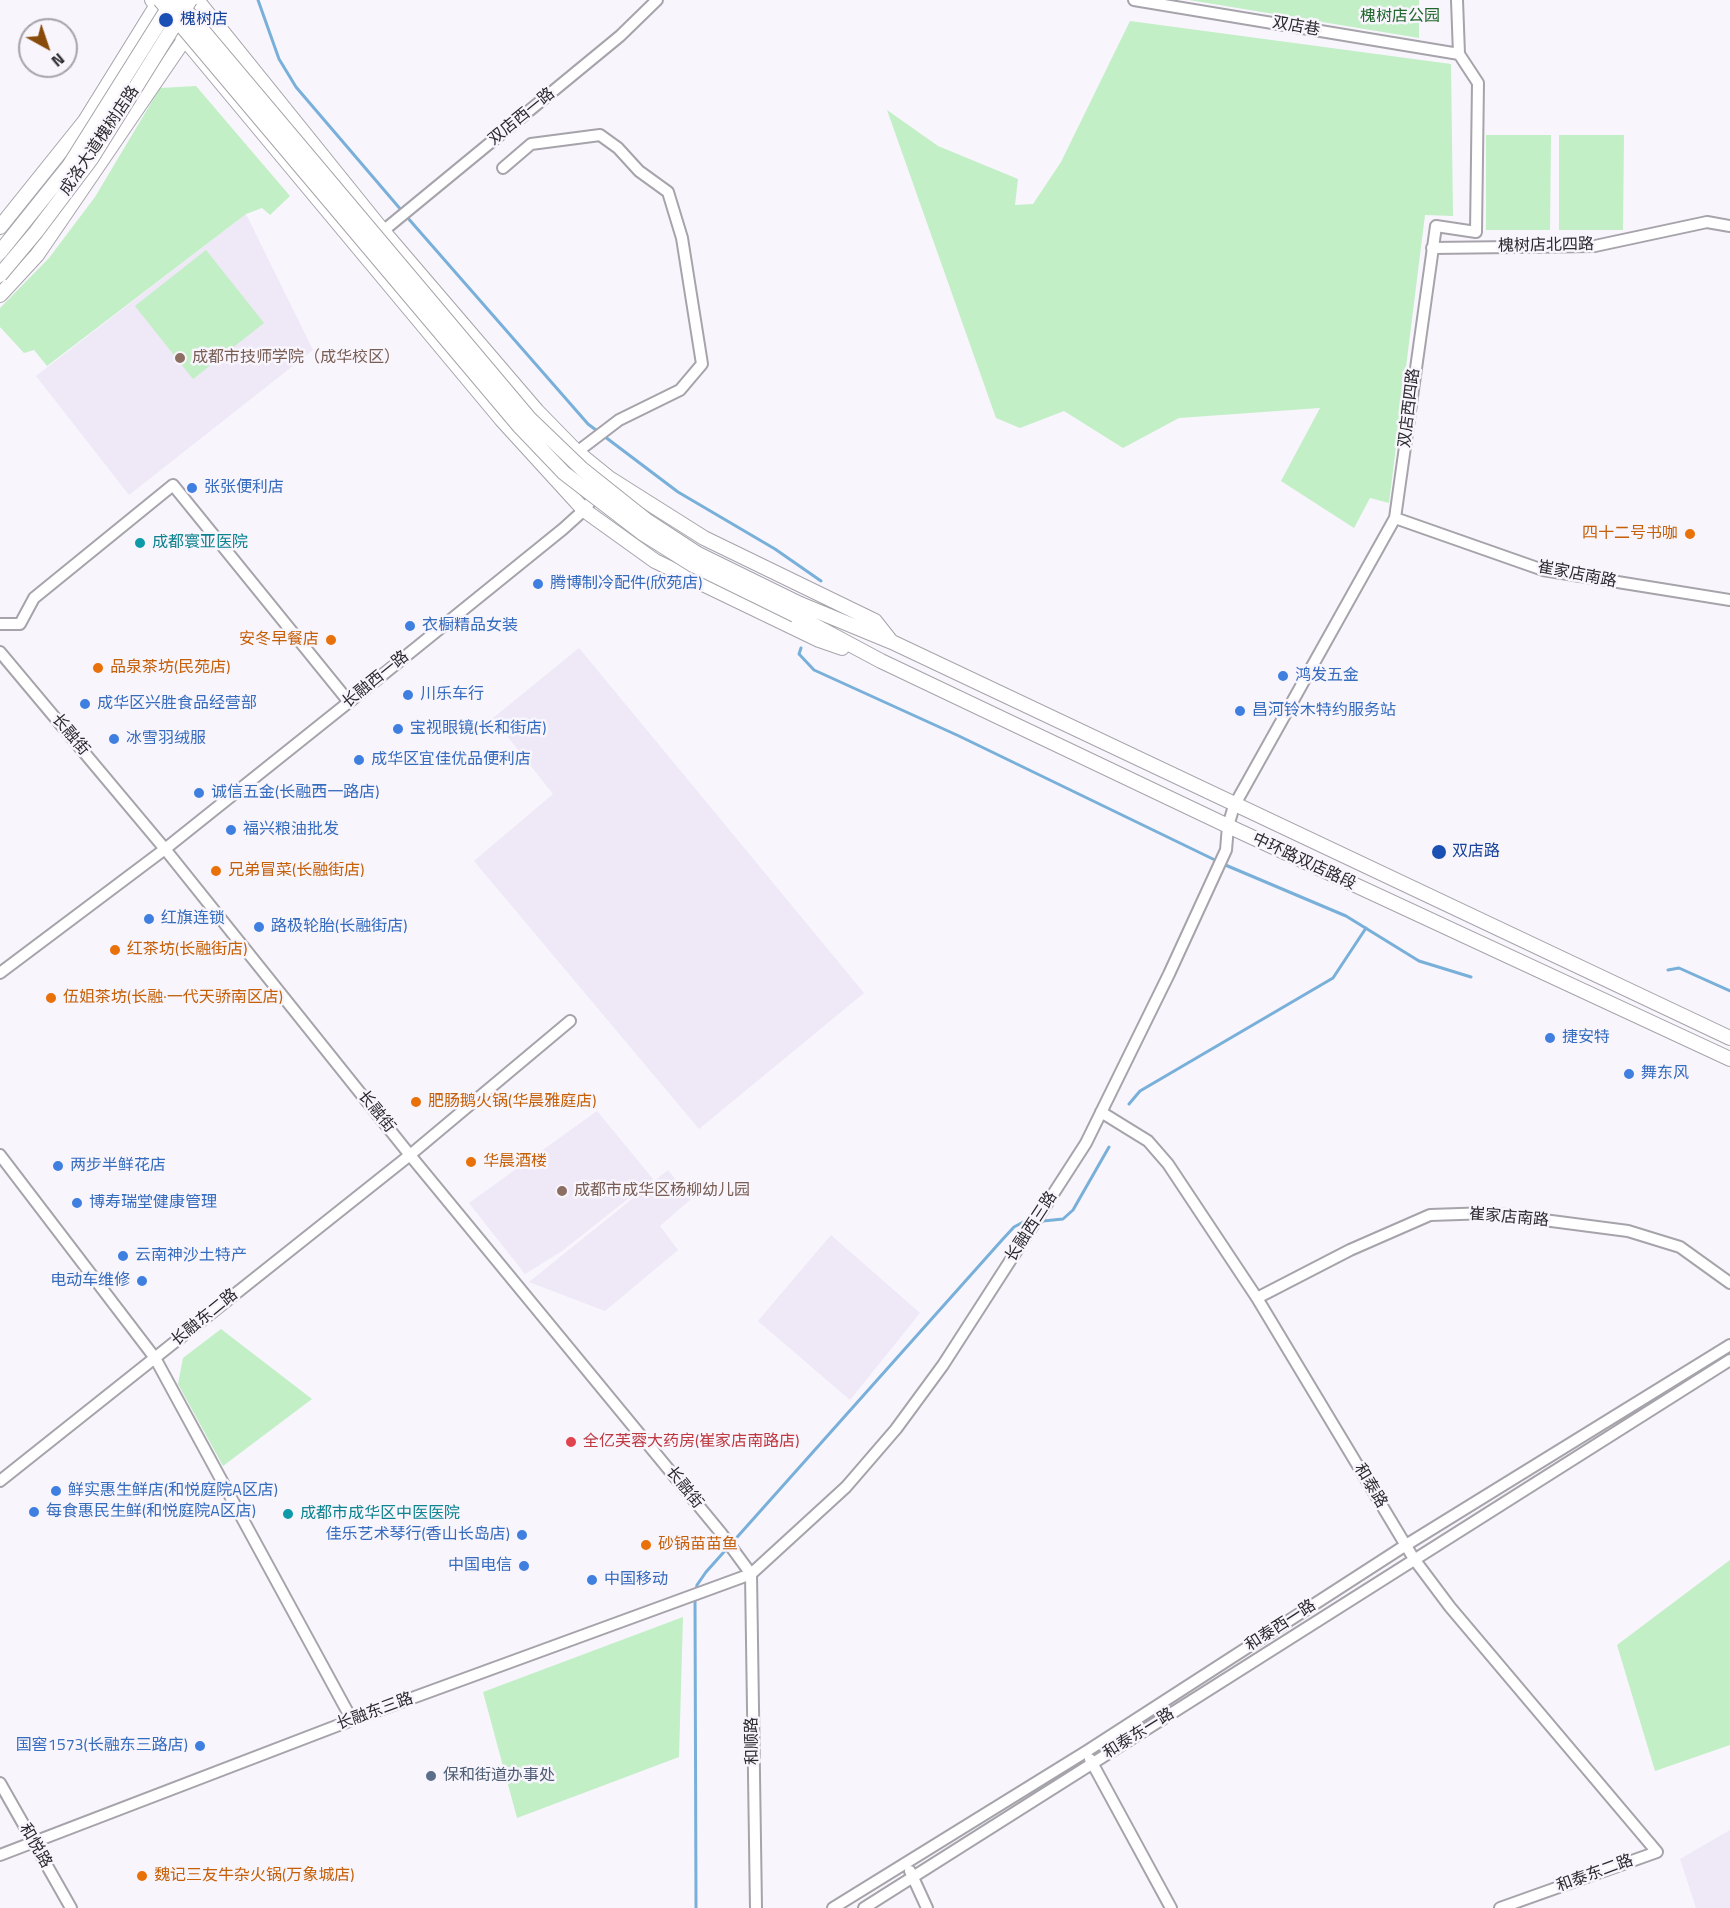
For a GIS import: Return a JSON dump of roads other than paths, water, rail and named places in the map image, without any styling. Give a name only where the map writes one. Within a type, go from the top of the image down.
[{"type":"main road","name":"成洛大道槐树店路","points":[[0,252],[69,166],[175,0]]},
{"type":"main road","points":[[175,0],[529,418],[582,469],[646,520],[698,554],[798,609],[881,661]]},
{"type":"main road","name":"成洛大道槐树店路","points":[[0,275],[91,159],[190,0]]},
{"type":"main road","points":[[157,2],[520,427],[564,473],[642,533],[693,565],[798,609]]},
{"type":"main road","points":[[157,2],[184,41],[501,419],[584,510],[655,561],[819,640],[881,661]]},
{"type":"main road","points":[[0,227],[85,121],[157,2]]},
{"type":"main road","points":[[0,295],[38,255],[184,41],[204,3],[383,231],[537,411],[577,452],[609,478],[704,538],[875,621],[892,642]]},
{"type":"main road","name":"中环路双店路段","points":[[798,609],[892,642],[1234,806],[1730,1038]]},
{"type":"main road","name":"中环路双店路段","points":[[881,661],[1228,826],[1730,1059]]},
{"type":"street","name":"双店西一路","points":[[383,231],[620,36],[657,0]]},
{"type":"street","name":"双店巷","points":[[1134,0],[1459,54]]},
{"type":"street","points":[[1457,0],[1459,54]]},
{"type":"street","name":"双店西四路","points":[[1228,826],[1234,806],[1395,518],[1436,226],[1476,232],[1478,83],[1459,54]]},
{"type":"street","points":[[503,168],[531,144],[600,135],[618,148],[639,171],[668,192],[682,238],[702,364],[680,390],[619,420],[577,452]]},
{"type":"street","name":"槐树店北四路","points":[[1432,248],[1595,246],[1707,222],[1730,226]]},
{"type":"street","name":"长融西一路","points":[[0,973],[165,849],[349,702],[584,510],[609,478]]},
{"type":"street","points":[[0,624],[20,624],[34,598],[173,485],[349,702]]},
{"type":"street","name":"崔家店南路","points":[[1395,518],[1543,570],[1730,600]]},
{"type":"street","name":"长融街","points":[[0,652],[165,849],[410,1155],[721,1533],[751,1574]]},
{"type":"street","name":"长融西三路","points":[[751,1574],[846,1486],[896,1429],[943,1365],[1086,1143],[1215,876],[1226,850],[1228,826]]},
{"type":"street","name":"长融东二路","points":[[0,1481],[410,1155],[570,1021]]},
{"type":"street","name":"和泰路","points":[[1101,1112],[1148,1141],[1168,1164],[1257,1298],[1414,1559],[1450,1607],[1657,1852]]},
{"type":"street","points":[[0,1155],[155,1358],[352,1720]]},
{"type":"street","name":"崔家店南路","points":[[1257,1298],[1350,1251],[1430,1215],[1490,1213],[1628,1231],[1680,1247],[1730,1283]]},
{"type":"street","name":"和泰西一路","points":[[832,1908],[1087,1751],[1406,1545],[1730,1345]]},
{"type":"street","points":[[1414,1559],[1730,1360]]},
{"type":"street","name":"和泰东一路","points":[[864,1908],[1414,1559]]},
{"type":"street","name":"长融东三路","points":[[0,1855],[352,1720],[751,1574]]},
{"type":"street","name":"和顺路","points":[[751,1574],[756,1908]]},
{"type":"street","points":[[1087,1751],[1171,1908]]},
{"type":"street","name":"和悦路","points":[[0,1783],[71,1908]]},
{"type":"street","name":"和泰东二路","points":[[1500,1908],[1657,1852]]},
{"type":"street","points":[[905,1863],[914,1877],[927,1908]]},
{"type":"waterway","points":[[258,0],[279,59],[296,87],[402,211]]},
{"type":"waterway","points":[[407,217],[588,424],[678,492],[775,549],[821,581]]},
{"type":"waterway","points":[[801,648],[799,654],[814,670],[959,736],[1217,861]]},
{"type":"waterway","points":[[1223,864],[1346,916],[1419,961],[1471,977]]},
{"type":"waterway","points":[[1129,1104],[1140,1091],[1333,978],[1366,928]]},
{"type":"waterway","points":[[1668,970],[1679,968],[1730,991]]},
{"type":"waterway","points":[[1043,1221],[1063,1219],[1073,1210],[1109,1147]]},
{"type":"waterway","points":[[696,1591],[697,1585],[706,1572],[1002,1240],[1014,1227],[1027,1220]]},
{"type":"waterway","points":[[695,1598],[696,1908]]},
{"type":"place","name":"槐树店","points":[[166,20]]},
{"type":"place","name":"成都市技师学院（成华校区）","points":[[180,358]]},
{"type":"place","name":"张张便利店","points":[[192,488]]},
{"type":"place","name":"四十二号书咖","points":[[1690,534]]},
{"type":"place","name":"成都寰亚医院","points":[[140,543]]},
{"type":"place","name":"腾博制冷配件(欣苑店)","points":[[538,584]]},
{"type":"place","name":"衣橱精品女装","points":[[410,626]]},
{"type":"place","name":"安冬早餐店","points":[[331,640]]},
{"type":"place","name":"品泉茶坊(民苑店)","points":[[98,668]]},
{"type":"place","name":"鸿发五金","points":[[1283,676]]},
{"type":"place","name":"川乐车行","points":[[408,695]]},
{"type":"place","name":"成华区兴胜食品经营部","points":[[85,704]]},
{"type":"place","name":"昌河铃木特约服务站","points":[[1240,711]]},
{"type":"place","name":"宝视眼镜(长和街店)","points":[[398,729]]},
{"type":"place","name":"冰雪羽绒服","points":[[114,739]]},
{"type":"place","name":"成华区宜佳优品便利店","points":[[359,760]]},
{"type":"place","name":"诚信五金(长融西一路店)","points":[[199,793]]},
{"type":"place","name":"福兴粮油批发","points":[[231,830]]},
{"type":"place","name":"双店路","points":[[1439,852]]},
{"type":"place","name":"兄弟冒菜(长融街店)","points":[[216,871]]},
{"type":"place","name":"红旗连锁","points":[[149,919]]},
{"type":"place","name":"路极轮胎(长融街店)","points":[[259,927]]},
{"type":"place","name":"红茶坊(长融街店)","points":[[115,950]]},
{"type":"place","name":"伍姐茶坊(长融·一代天骄南区店)","points":[[51,998]]},
{"type":"place","name":"捷安特","points":[[1550,1038]]},
{"type":"place","name":"舞东风","points":[[1629,1074]]},
{"type":"place","name":"肥肠鹅火锅(华晨雅庭店)","points":[[416,1102]]},
{"type":"place","name":"华晨酒楼","points":[[471,1162]]},
{"type":"place","name":"两步半鲜花店","points":[[58,1166]]},
{"type":"place","name":"成都市成华区杨柳幼儿园","points":[[562,1191]]},
{"type":"place","name":"博寿瑞堂健康管理","points":[[77,1203]]},
{"type":"place","name":"云南神沙土特产","points":[[123,1256]]},
{"type":"place","name":"电动车维修","points":[[142,1281]]},
{"type":"place","name":"全亿芙蓉大药房(崔家店南路店)","points":[[571,1442]]},
{"type":"place","name":"鲜实惠生鲜店(和悦庭院A区店)","points":[[56,1491]]},
{"type":"place","name":"每食惠民生鲜(和悦庭院A区店)","points":[[34,1512]]},
{"type":"place","name":"成都市成华区中医医院","points":[[288,1514]]},
{"type":"place","name":"佳乐艺术琴行(香山长岛店)","points":[[522,1535]]},
{"type":"place","name":"砂锅苗苗鱼","points":[[646,1545]]},
{"type":"place","name":"中国电信","points":[[524,1566]]},
{"type":"place","name":"中国移动","points":[[592,1580]]},
{"type":"place","name":"国窖1573(长融东三路店)","points":[[200,1746]]},
{"type":"place","name":"保和街道办事处","points":[[431,1776]]},
{"type":"place","name":"魏记三友牛杂火锅(万象城店)","points":[[142,1876]]},
{"type":"park label","name":"槐树店公园","points":[[1400,17]]}]
